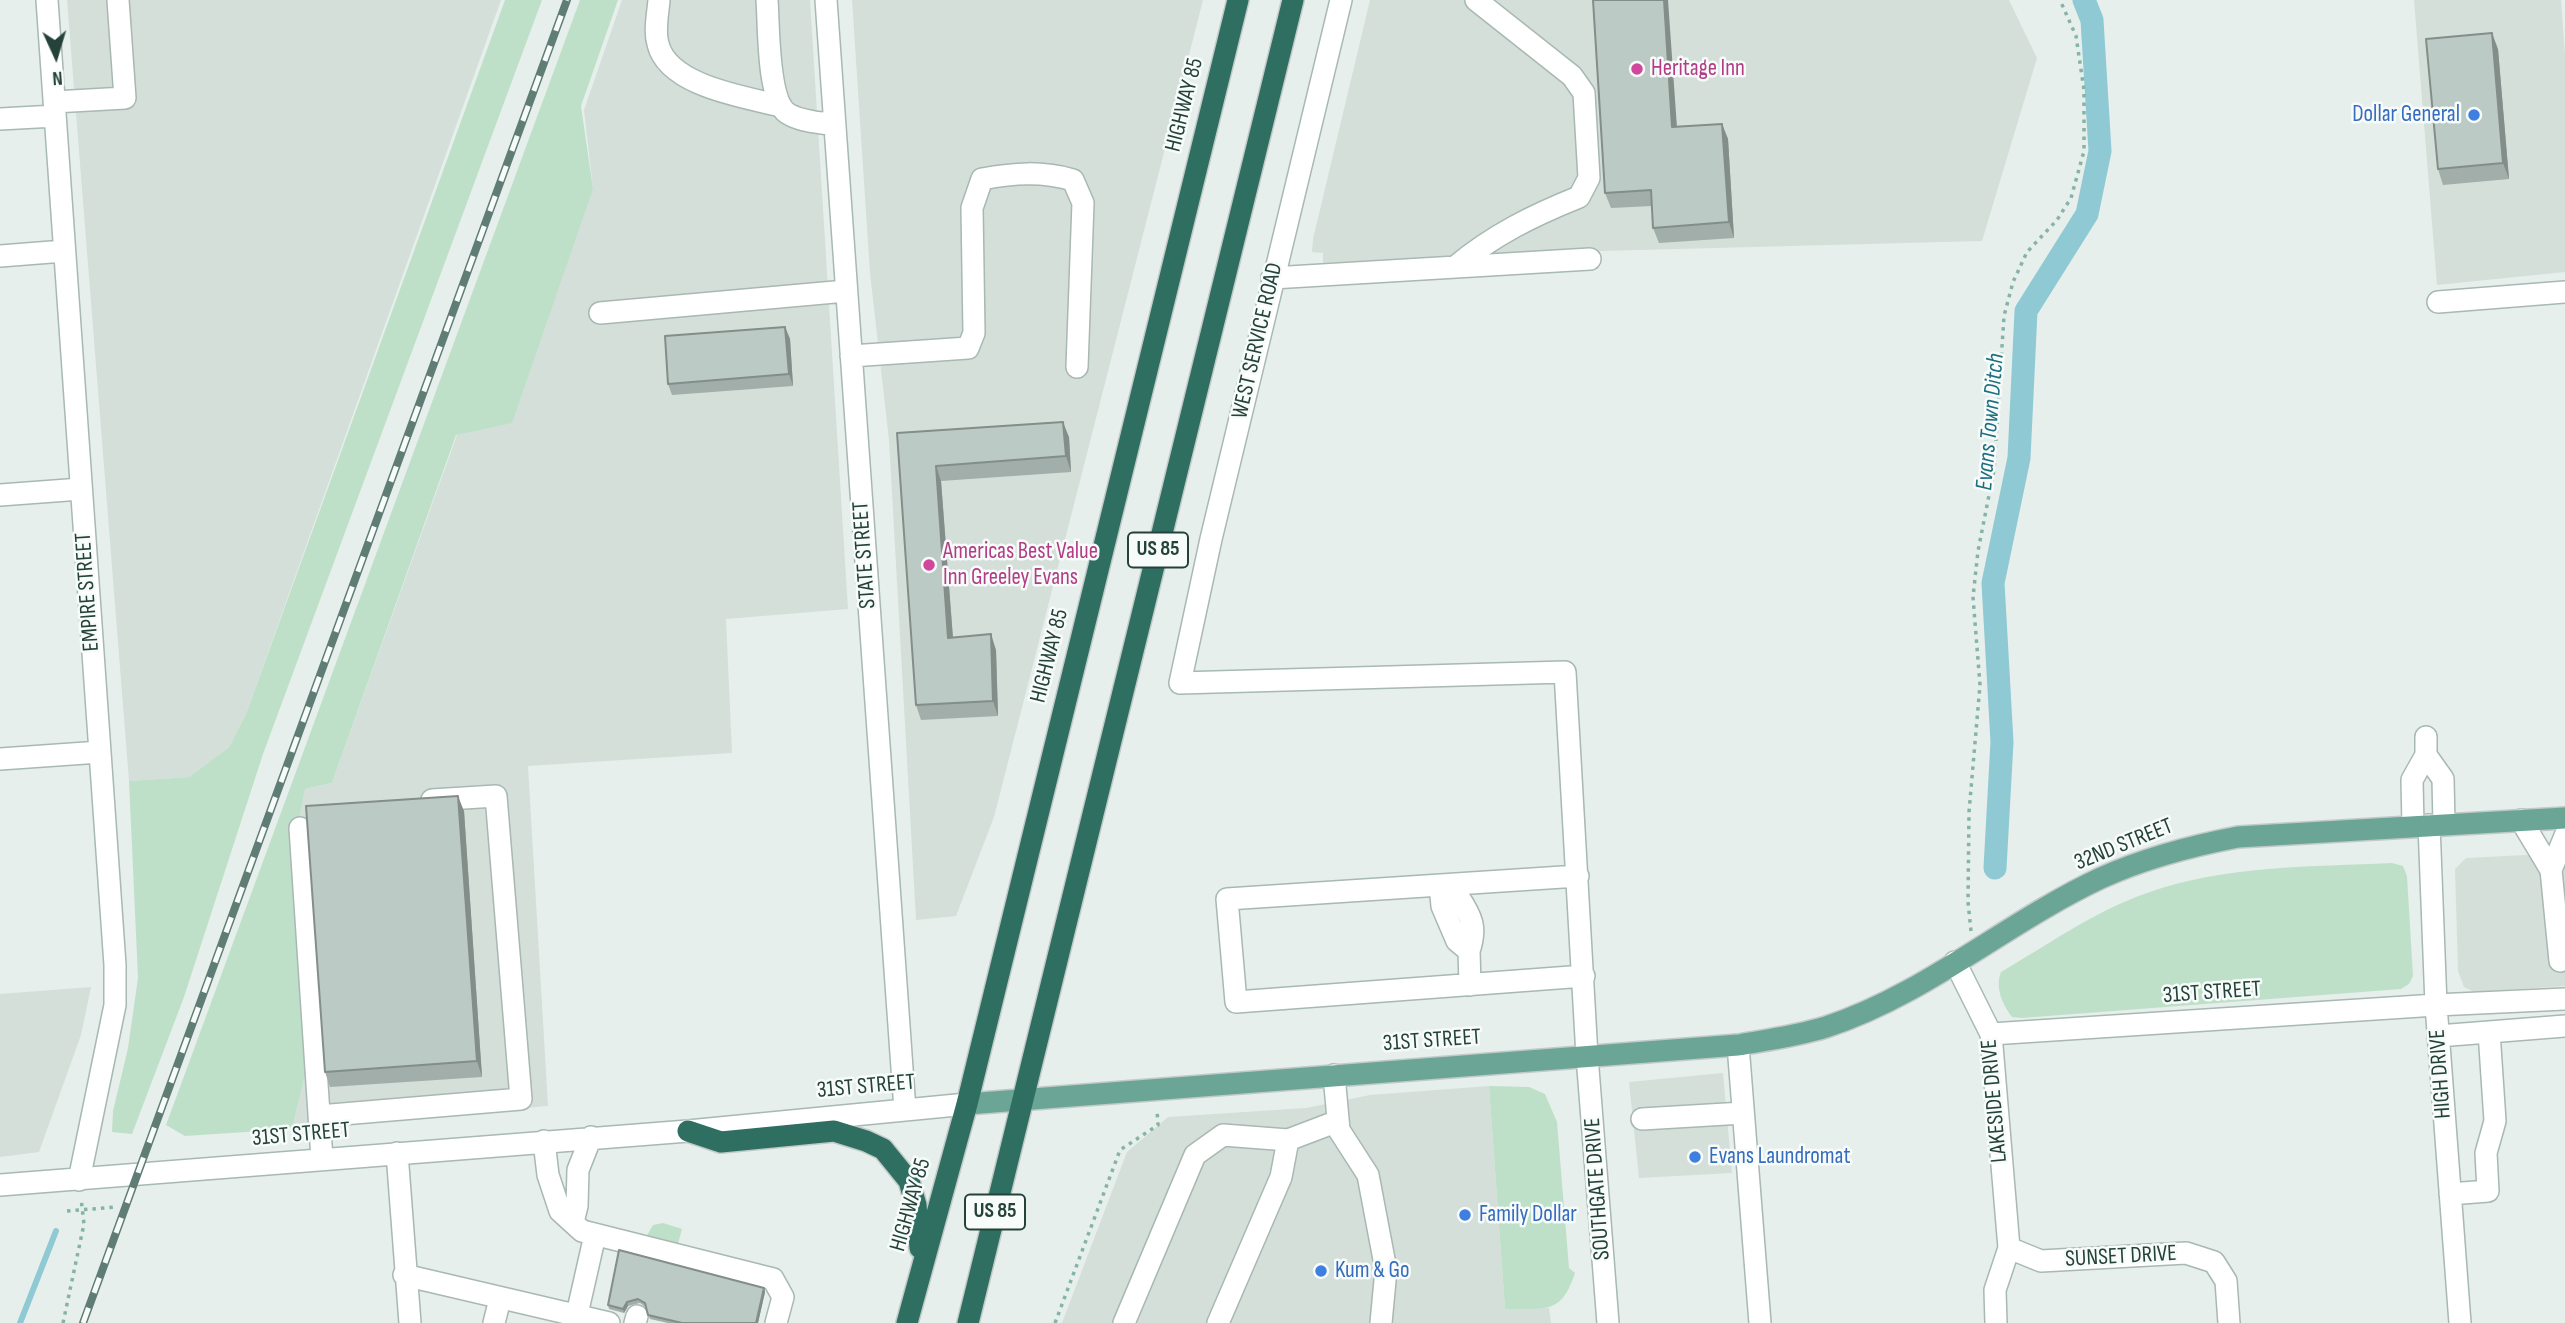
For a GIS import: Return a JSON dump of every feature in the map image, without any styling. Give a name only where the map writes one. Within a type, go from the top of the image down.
[{"type":"highway","name":"HIGHWAY 85","points":[[907,1323],[967,1104],[1238,0]]},
{"type":"highway","name":"US 85","points":[[968,1323],[1293,0]]},
{"type":"highway","points":[[688,1131],[721,1142],[834,1132],[866,1140],[883,1149],[909,1181],[916,1205],[921,1264]]},
{"type":"main road","name":"32ND STREET","points":[[1738,1045],[1826,1027],[1868,1011],[2101,878],[2193,845],[2238,837],[2565,818]]},
{"type":"main road","name":"31ST STREET","points":[[967,1104],[1738,1045]]},
{"type":"street","name":"EMPIRE STREET","points":[[47,0],[111,897],[115,1005],[79,1180]]},
{"type":"street","points":[[0,119],[125,98],[118,0]]},
{"type":"street","points":[[659,0],[657,42],[671,65],[698,84],[781,106],[799,119],[835,125]]},
{"type":"street","points":[[767,0],[774,83],[781,106]]},
{"type":"street","name":"STATE STREET","points":[[826,0],[905,1110]]},
{"type":"street","name":"WEST SERVICE ROAD","points":[[1180,683],[1272,278],[1340,0]]},
{"type":"street","points":[[1455,267],[1494,237],[1535,215],[1579,197],[1589,178],[1584,93],[1572,76],[1476,0]]},
{"type":"street","points":[[851,356],[968,348],[974,333],[972,208],[982,179],[1017,172],[1056,175],[1073,180],[1083,203],[1077,367]]},
{"type":"street","points":[[0,256],[64,251]]},
{"type":"street","points":[[1272,278],[1590,259]]},
{"type":"street","points":[[600,313],[846,291]]},
{"type":"street","points":[[2438,302],[2565,292]]},
{"type":"street","points":[[0,495],[81,489]]},
{"type":"street","name":"SOUTHGATE DRIVE","points":[[1180,683],[1565,672],[1587,1056],[1608,1323]]},
{"type":"street","points":[[2426,746],[2443,779],[2429,825],[2412,780],[2426,746]]},
{"type":"street","points":[[0,759],[100,752]]},
{"type":"street","points":[[319,1116],[521,1099],[496,796],[412,801]]},
{"type":"street","points":[[2521,820],[2556,876]]},
{"type":"street","name":"HIGH DRIVE","points":[[2429,825],[2436,1005],[2460,1323]]},
{"type":"street","points":[[300,828],[322,1159]]},
{"type":"street","points":[[2564,1000],[2561,914],[2556,876],[2565,836]]},
{"type":"street","points":[[1578,876],[1441,889],[1227,899],[1236,1002],[1584,976]]},
{"type":"street","points":[[1441,889],[1442,906],[1457,940],[1469,951],[1470,985]]},
{"type":"street","name":"LAKESIDE DRIVE","points":[[1955,962],[1991,1034],[2009,1248]]},
{"type":"street","name":"31ST STREET","points":[[1991,1034],[2436,1005],[2564,1000]]},
{"type":"street","points":[[2438,1036],[2565,1026]]},
{"type":"street","points":[[2450,1194],[2488,1191],[2486,1153],[2495,1121],[2489,1032]]},
{"type":"street","points":[[1738,1045],[1760,1323]]},
{"type":"street","points":[[1334,1075],[1339,1130],[1368,1175],[1386,1270],[1381,1323]]},
{"type":"street","name":"31ST STREET","points":[[0,1185],[688,1131],[967,1104]]},
{"type":"street","points":[[1642,1119],[1743,1112]]},
{"type":"street","points":[[1124,1323],[1195,1155],[1223,1135],[1288,1140],[1338,1121]]},
{"type":"street","points":[[573,1222],[577,1206],[578,1170],[592,1137]]},
{"type":"street","points":[[1218,1323],[1281,1177],[1288,1140]]},
{"type":"street","points":[[544,1141],[553,1193],[560,1211],[582,1231],[682,1262],[742,1277],[773,1279],[783,1297],[776,1323]]},
{"type":"street","points":[[397,1153],[404,1275],[410,1323]]},
{"type":"street","points":[[576,1319],[595,1235]]},
{"type":"street","points":[[1996,1323],[1995,1290],[2009,1248]]},
{"type":"street","name":"SUNSET DRIVE","points":[[2009,1248],[2041,1261],[2186,1253],[2214,1262],[2226,1281],[2229,1323]]},
{"type":"street","points":[[404,1275],[576,1319],[609,1323]]},
{"type":"street","points":[[494,1323],[500,1299]]},
{"type":"path","points":[[1977,949],[1968,921],[1969,812],[1980,685],[1973,597],[1978,551],[1994,470],[2004,316],[2012,282],[2027,252],[2057,220],[2071,198],[2084,150],[2084,90],[2076,36],[2060,0]]},
{"type":"path","points":[[1055,1323],[1121,1150],[1158,1125],[1155,1105]]},
{"type":"path","points":[[63,1323],[84,1224],[79,1180]]},
{"type":"path","points":[[67,1211],[116,1207]]},
{"type":"shaded area","points":[[67,0],[501,0],[246,714],[229,747],[189,777],[129,781]]},
{"type":"shaded area","points":[[622,0],[810,0],[848,609],[726,619],[732,753],[528,766],[548,1106],[292,1129],[307,1067],[296,838],[305,789],[332,783],[457,435],[593,189],[584,110]]},
{"type":"shaded area","points":[[852,0],[1203,0],[994,817],[956,916],[916,920],[889,440],[870,273]]},
{"type":"shaded area","points":[[1370,0],[2009,0],[2037,58],[1982,241],[1486,254],[1323,263],[1323,253],[1312,252],[1313,239]]},
{"type":"shaded area","points":[[2414,0],[2561,0],[2565,55],[2565,272],[2437,285]]},
{"type":"shaded area","points":[[2565,853],[2565,986],[2474,992],[2464,987],[2458,971],[2455,869],[2466,858]]},
{"type":"shaded area","points":[[91,987],[81,1035],[39,1152],[0,1157],[0,994]]},
{"type":"shaded area","points":[[1723,1073],[1732,1173],[1639,1178],[1629,1082]]},
{"type":"shaded area","points":[[1489,1086],[1505,1309],[1549,1308],[1551,1323],[1062,1323],[1127,1152],[1168,1117],[1306,1108],[1370,1095]]},
{"type":"green space","points":[[505,0],[542,0],[263,754],[184,997],[132,1134],[112,1132],[113,1111],[128,1048],[138,978],[129,781],[189,777],[229,747],[246,714]]},
{"type":"green space","points":[[580,0],[618,0],[581,106],[593,189],[512,423],[456,435],[332,783],[305,789],[296,838],[307,1067],[292,1129],[185,1136],[166,1125]]},
{"type":"green space","points":[[2392,863],[2403,866],[2407,876],[2413,976],[2409,984],[2401,989],[2022,1018],[2012,1017],[2000,995],[2001,972],[2091,919],[2147,893],[2237,872]]},
{"type":"green space","points":[[1489,1086],[1529,1087],[1545,1094],[1557,1122],[1569,1268],[1575,1273],[1564,1297],[1550,1307],[1505,1309]]},
{"type":"green space","points":[[663,1223],[682,1229],[678,1244],[664,1240],[661,1250],[644,1241],[653,1225]]},
{"type":"building","name":"Heritage Inn","points":[[1593,0],[1664,0],[1672,127],[1722,124],[1729,222],[1653,228],[1651,190],[1605,193]]},
{"type":"building","points":[[2492,33],[2503,163],[2438,169],[2426,39]]},
{"type":"building","points":[[785,327],[789,374],[668,384],[665,336]]},
{"type":"building","name":"Americas Best Value Inn Greeley Evans","points":[[1063,422],[1066,456],[936,466],[948,638],[991,634],[993,701],[916,705],[897,433]]},
{"type":"building","points":[[458,796],[477,1061],[325,1072],[306,806]]},
{"type":"building","points":[[619,1250],[764,1288],[756,1323],[682,1323],[648,1315],[645,1303],[638,1299],[627,1302],[623,1309],[608,1305]]},
{"type":"waterway","name":"Evans Town Ditch","points":[[1995,868],[2002,742],[1993,583],[2019,458],[2026,311],[2087,214],[2100,151],[2092,20],[2084,0]]},
{"type":"waterway","points":[[20,1323],[56,1231]]},
{"type":"railway","points":[[83,1323],[567,0]]},
{"type":"place","name":"Heritage Inn","points":[[1637,69]]},
{"type":"place","name":"Dollar General","points":[[2474,115]]},
{"type":"place","name":"Americas Best Value Inn Greeley Evans","points":[[929,565]]},
{"type":"place","name":"Evans Laundromat","points":[[1695,1157]]},
{"type":"place","name":"Family Dollar","points":[[1465,1215]]},
{"type":"place","name":"Kum & Go","points":[[1321,1271]]}]
